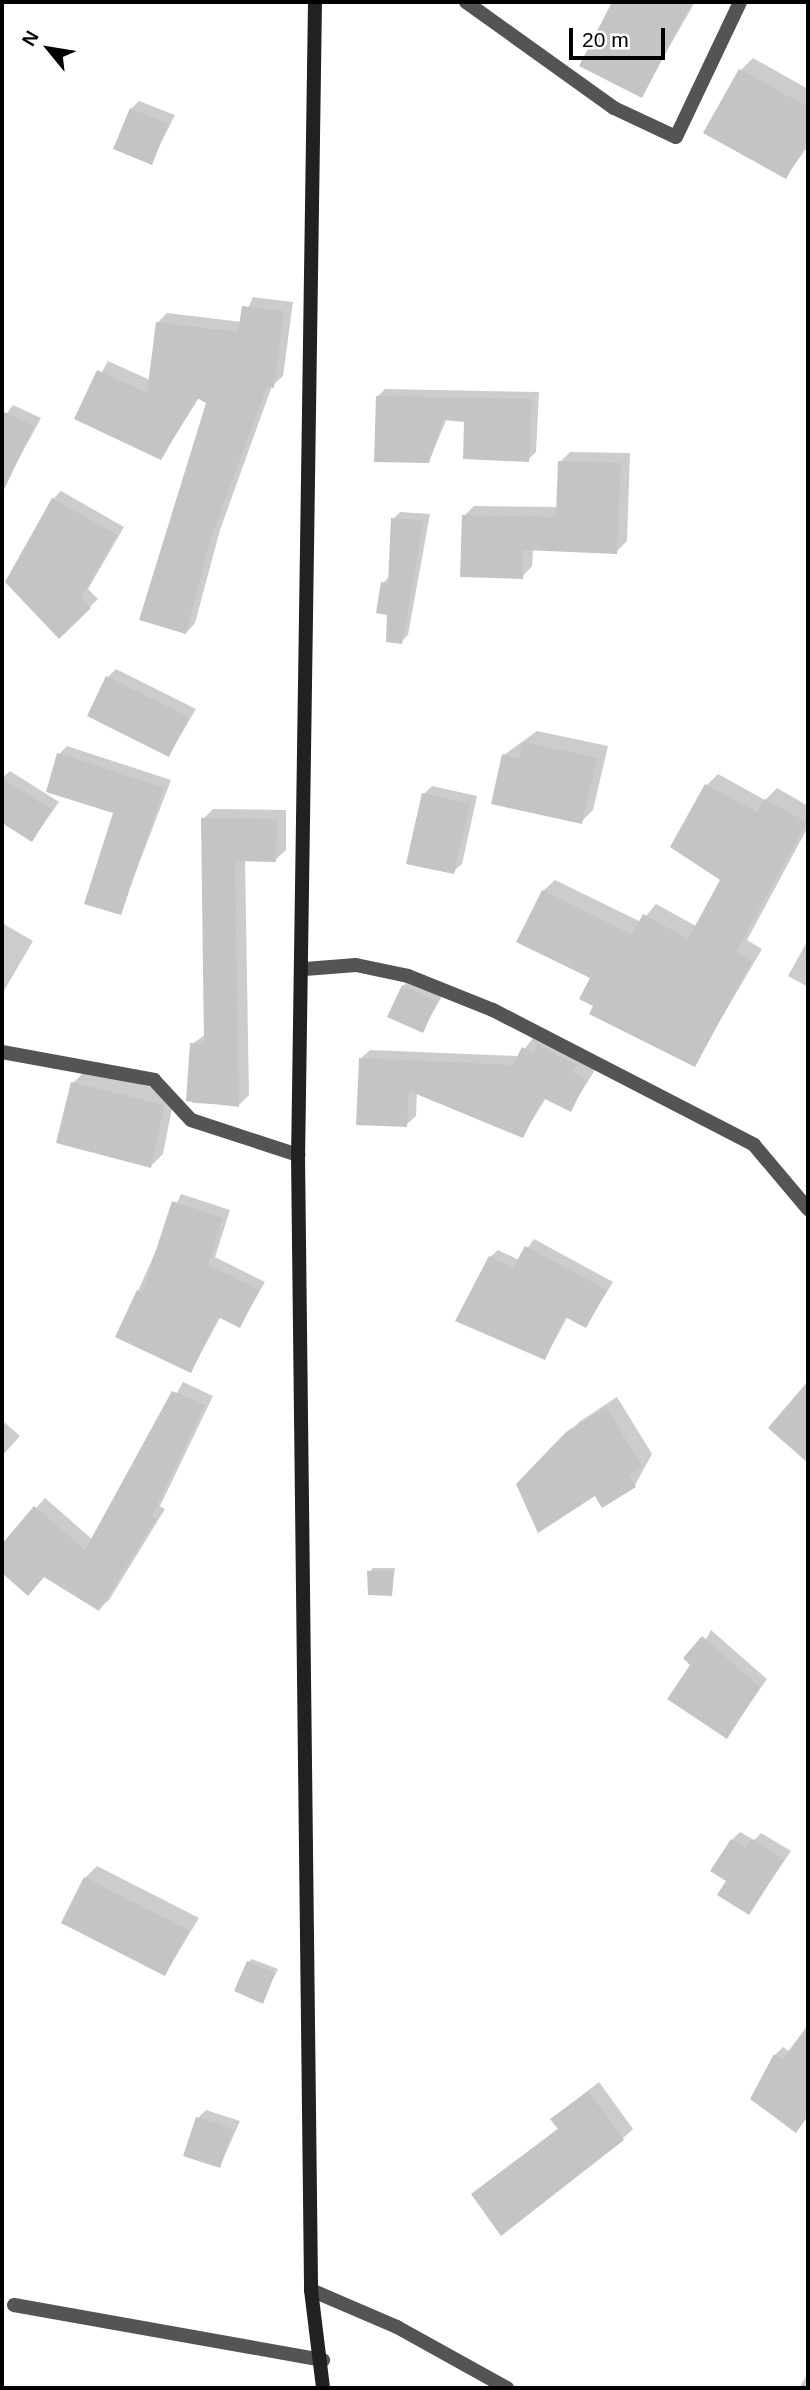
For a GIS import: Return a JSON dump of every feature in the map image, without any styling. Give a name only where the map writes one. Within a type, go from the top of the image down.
[{"type":"street","points":[[315,2],[305,969],[298,1154],[310,2290],[323,2360],[323,2388]]},
{"type":"street","points":[[466,2],[614,108],[676,137],[740,2]]},
{"type":"street","points":[[305,969],[356,965],[408,976],[568,1046],[754,1145],[808,1209]]},
{"type":"street","points":[[2,1052],[154,1080],[191,1120],[298,1154]]},
{"type":"street","points":[[310,2290],[397,2327],[508,2388]]},
{"type":"street","points":[[14,2305],[323,2360]]},
{"type":"building","points":[[612,2],[692,2],[642,98],[579,66]]},
{"type":"building","points":[[739,69],[808,107],[808,140],[786,179],[703,133]]},
{"type":"building","points":[[130,108],[168,124],[152,165],[113,149]]},
{"type":"building","points":[[242,306],[284,311],[274,388],[267,387],[210,541],[186,634],[139,620],[206,403],[197,398],[161,460],[74,419],[97,370],[147,393],[156,322],[238,332]]},
{"type":"building","points":[[376,396],[532,399],[529,462],[463,459],[464,422],[443,420],[429,463],[374,462]]},
{"type":"building","points":[[2,411],[34,426],[2,494]]},
{"type":"building","points":[[558,461],[621,463],[617,554],[523,550],[523,579],[460,577],[462,515],[556,517]]},
{"type":"building","points":[[52,498],[117,535],[81,598],[91,608],[59,639],[5,582]]},
{"type":"building","points":[[391,518],[424,520],[402,644],[386,642],[387,615],[376,613],[381,582],[388,583]]},
{"type":"building","points":[[106,676],[189,717],[169,757],[87,716]]},
{"type":"building","points":[[523,742],[597,758],[582,824],[491,804],[502,754],[519,758]]},
{"type":"building","points":[[57,753],[164,788],[121,915],[84,904],[113,813],[46,792]]},
{"type":"building","points":[[2,778],[52,810],[32,842],[2,823]]},
{"type":"building","points":[[705,784],[757,812],[764,799],[807,822],[736,952],[752,961],[695,1067],[589,1014],[593,1006],[579,999],[590,978],[516,942],[542,890],[632,935],[643,914],[688,939],[720,880],[670,847]]},
{"type":"building","points":[[422,793],[470,804],[454,874],[406,864]]},
{"type":"building","points":[[201,818],[277,819],[276,862],[235,861],[239,1107],[186,1101],[190,1043],[204,1044]]},
{"type":"building","points":[[402,985],[437,1002],[423,1033],[387,1017]]},
{"type":"building","points":[[537,1045],[576,1064],[572,1072],[587,1079],[571,1112],[543,1098],[523,1138],[409,1091],[407,1127],[356,1125],[359,1058],[513,1065],[522,1047],[533,1053]]},
{"type":"building","points":[[71,1082],[164,1105],[151,1168],[56,1143]]},
{"type":"building","points":[[172,1201],[223,1218],[208,1265],[259,1290],[240,1328],[218,1317],[191,1373],[115,1337],[137,1290],[142,1293]]},
{"type":"building","points":[[525,1246],[607,1290],[586,1328],[565,1317],[545,1360],[455,1321],[489,1256],[513,1268]]},
{"type":"building","points":[[808,1381],[808,1463],[768,1428]]},
{"type":"building","points":[[172,1391],[205,1405],[152,1516],[156,1519],[99,1611],[44,1577],[28,1596],[2,1573],[2,1544],[34,1506],[85,1550]]},
{"type":"building","points":[[606,1407],[642,1466],[629,1475],[636,1487],[602,1508],[595,1496],[538,1533],[516,1484],[566,1432]]},
{"type":"building","points":[[367,1571],[393,1571],[392,1596],[368,1595]]},
{"type":"building","points":[[702,1636],[760,1687],[727,1739],[667,1699],[690,1665],[683,1658]]},
{"type":"building","points":[[731,1839],[746,1848],[752,1839],[784,1860],[749,1915],[717,1895],[726,1881],[710,1871]]},
{"type":"building","points":[[84,1877],[189,1930],[165,1976],[61,1923]]},
{"type":"building","points":[[247,1961],[275,1973],[263,2004],[234,1991]]},
{"type":"building","points":[[808,2025],[808,2116],[796,2133],[750,2099],[774,2054],[782,2060]]},
{"type":"building","points":[[588,2091],[624,2140],[501,2236],[471,2194],[558,2129],[550,2119]]},
{"type":"building","points":[[196,2117],[233,2129],[220,2168],[183,2156]]}]
